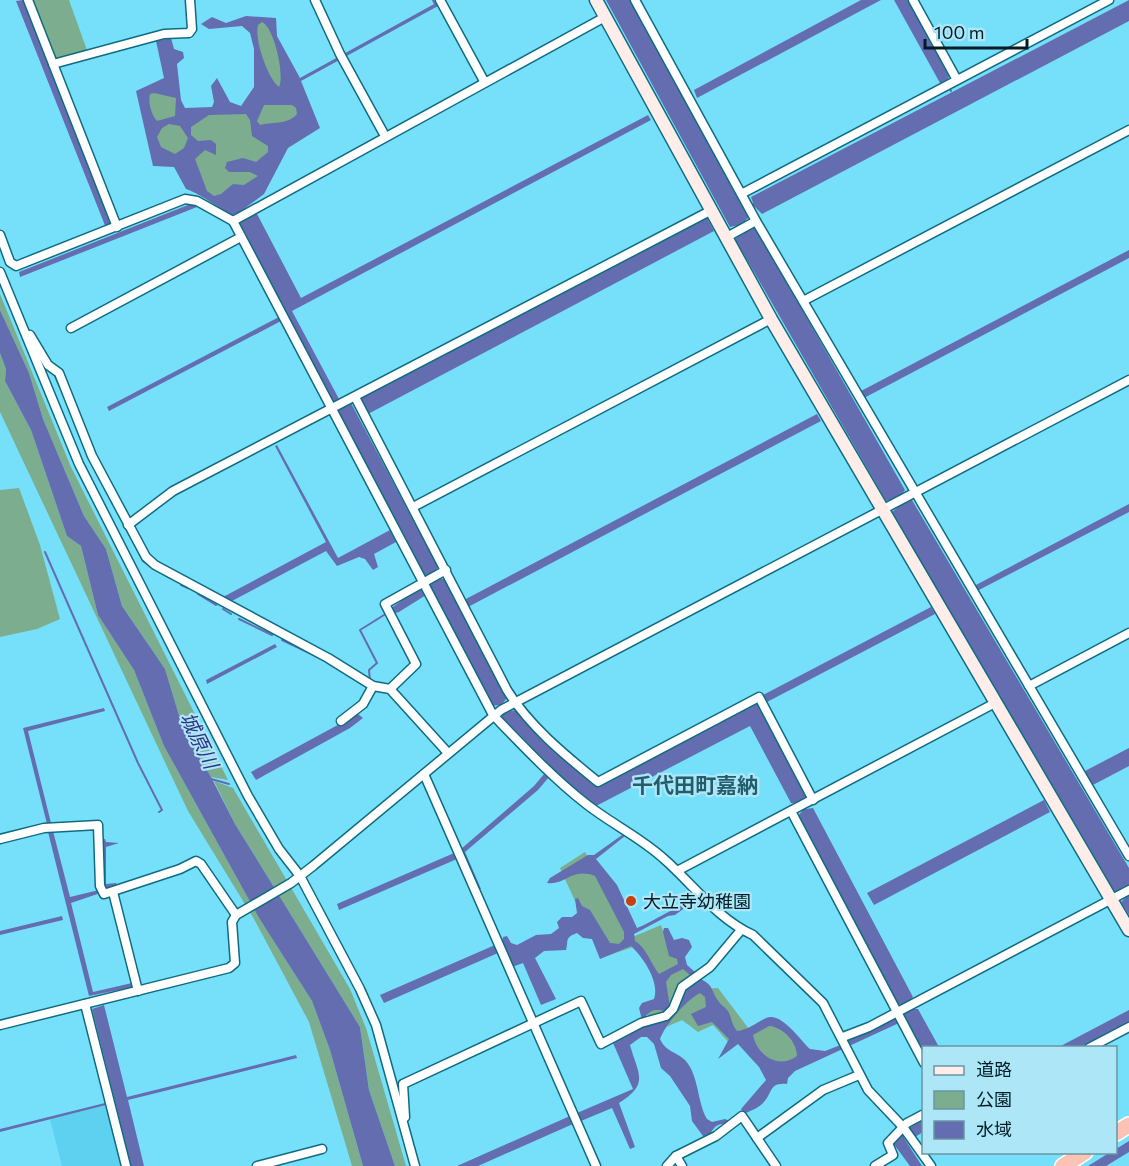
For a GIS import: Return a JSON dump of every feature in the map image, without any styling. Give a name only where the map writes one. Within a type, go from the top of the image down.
[{"type":"highway","points":[[1063,1166],[1081,1154]]},
{"type":"street","points":[[28,0],[117,227]]},
{"type":"street","points":[[53,64],[164,34],[189,33],[192,29],[190,0]]},
{"type":"street","points":[[315,0],[341,57],[385,136]]},
{"type":"street","points":[[440,0],[484,81]]},
{"type":"street","points":[[596,0],[724,238],[881,510],[1129,930]]},
{"type":"street","points":[[635,0],[743,193],[750,207],[752,223],[803,301],[1129,856]]},
{"type":"street","points":[[913,0],[951,83]]},
{"type":"street","points":[[743,193],[1109,0]]},
{"type":"street","points":[[233,221],[484,81],[605,17]]},
{"type":"street","points":[[803,301],[1129,130]]},
{"type":"street","points":[[0,235],[10,262],[16,266],[191,199],[233,221],[430,578],[500,711],[551,774],[583,801],[661,856],[708,903],[741,930],[753,935],[823,1003],[859,1075],[876,1100],[907,1134],[931,1166]]},
{"type":"street","points":[[128,525],[173,491],[710,211]]},
{"type":"street","points":[[724,238],[752,223]]},
{"type":"street","points":[[71,328],[241,237]]},
{"type":"street","points":[[0,272],[2,283],[20,320],[48,366],[59,373],[92,456],[146,557],[155,565],[328,658],[374,686],[390,689],[448,753]]},
{"type":"street","points":[[413,507],[771,319]]},
{"type":"street","points":[[20,320],[34,359],[79,464],[123,546],[248,796],[279,849],[300,876],[360,989],[376,1025],[415,1166]]},
{"type":"street","points":[[0,1025],[229,968],[235,963],[232,922],[239,914],[300,876],[500,711],[1129,380]]},
{"type":"street","points":[[354,397],[514,702],[559,750],[598,782],[759,697],[802,806],[904,1008],[922,1058]]},
{"type":"street","points":[[390,689],[416,664],[385,604],[446,570]]},
{"type":"street","points":[[1029,686],[1129,633]]},
{"type":"street","points":[[341,721],[363,704],[374,686]]},
{"type":"street","points":[[677,871],[995,703]]},
{"type":"street","points":[[424,774],[596,1166]]},
{"type":"street","points":[[0,839],[44,828],[98,825],[102,891],[113,892],[196,861],[201,864],[239,914]]},
{"type":"street","points":[[113,892],[138,991]]},
{"type":"street","points":[[844,1043],[904,1008],[1126,892]]},
{"type":"street","points":[[406,1135],[403,1084],[581,1001],[601,1044],[644,1022],[666,1016],[673,1009],[682,987],[710,967],[741,930]]},
{"type":"street","points":[[85,1004],[126,1166]]},
{"type":"street","points":[[1091,1046],[1129,1027]]},
{"type":"street","points":[[757,1138],[823,1090],[859,1075]]},
{"type":"street","points":[[667,1166],[676,1156],[716,1136],[742,1116],[776,1166]]},
{"type":"street","points":[[875,1166],[893,1155],[888,1143],[907,1134],[922,1116]]},
{"type":"street","points":[[907,1134],[922,1137]]},
{"type":"street","points":[[257,1166],[322,1149]]},
{"type":"street","points":[[676,1156],[682,1166]]},
{"type":"shaded area","points":[[119,1102],[132,1166],[62,1166],[50,1119]]},
{"type":"green space","points":[[31,0],[69,0],[88,53],[56,61]]},
{"type":"green space","points":[[250,21],[270,21],[311,124],[283,137],[259,188],[231,205],[205,196],[180,160],[156,161],[143,95],[173,78],[182,115],[248,109],[266,93]]},
{"type":"green space","points":[[0,294],[71,467],[228,780],[211,777],[184,732],[165,669],[122,606],[106,549],[84,516],[43,419],[29,373],[0,310]]},
{"type":"green space","points":[[0,353],[6,369],[5,381],[31,430],[67,536],[81,546],[98,615],[134,670],[164,746],[259,918],[312,1001],[330,1050],[363,1166],[352,1166],[309,1022],[254,919],[188,811],[0,412]]},
{"type":"green space","points":[[19,488],[40,545],[60,619],[37,629],[0,637],[0,490]]},
{"type":"green space","points":[[214,781],[233,788],[350,989],[366,1028],[406,1166],[395,1166],[369,1090],[360,1027],[235,824]]},
{"type":"green space","points":[[585,852],[635,936],[661,925],[671,954],[681,956],[700,989],[718,988],[749,1029],[777,1022],[813,1059],[773,1082],[739,1040],[730,1044],[713,1025],[698,1032],[682,1020],[655,1032],[643,1005],[663,998],[639,945],[601,958],[560,868]]},
{"type":"water","points":[[23,0],[112,225],[106,228],[16,1]]},
{"type":"water","points":[[606,0],[630,0],[745,207],[753,203],[751,197],[1129,0],[1129,21],[762,214],[755,207],[747,210],[749,217],[745,221],[749,230],[755,227],[905,490],[901,495],[906,503],[912,500],[1129,868],[1129,915],[1121,902],[1126,897],[1123,890],[1115,892],[892,512],[898,507],[893,499],[886,501],[735,239],[740,235],[735,226],[730,227]]},
{"type":"water","points":[[861,0],[881,0],[697,98],[694,90]]},
{"type":"water","points":[[894,0],[908,0],[949,76],[948,79],[940,83]]},
{"type":"water","points":[[436,3],[438,6],[301,81],[320,128],[288,148],[264,194],[237,214],[232,215],[186,189],[174,167],[153,166],[136,91],[164,78],[156,41],[171,38],[174,49],[183,52],[184,58],[177,64],[181,100],[185,108],[212,107],[214,102],[211,86],[217,78],[230,102],[241,106],[254,87],[254,49],[250,33],[242,26],[209,29],[201,24],[212,17],[226,23],[246,16],[276,18],[277,36],[300,78]],"holes":[[[262,22],[271,33],[281,72],[279,87],[263,58],[258,39],[258,25]],[[150,94],[176,98],[175,116],[157,121],[150,108]],[[264,105],[292,105],[296,108],[297,114],[284,122],[260,125],[257,121]],[[246,114],[250,120],[252,136],[268,146],[268,152],[256,162],[243,158],[227,162],[225,168],[229,172],[250,172],[258,176],[244,185],[233,184],[221,194],[214,196],[207,191],[195,159],[205,150],[216,155],[216,144],[211,140],[198,141],[191,135],[191,127],[209,115]],[[169,124],[180,126],[188,138],[184,148],[175,154],[161,147],[157,137],[162,128]]]},
{"type":"water","points":[[648,115],[651,120],[292,311],[339,399],[341,408],[351,403],[438,567],[434,573],[438,579],[444,579],[507,698],[502,704],[507,712],[515,710],[555,752],[598,786],[757,702],[806,796],[801,802],[805,809],[813,808],[913,997],[908,1002],[911,1009],[918,1009],[938,1046],[922,1046],[922,1051],[903,1014],[905,1004],[898,1005],[798,816],[803,810],[799,803],[791,803],[750,726],[596,806],[551,770],[500,719],[504,713],[499,705],[491,706],[429,586],[434,581],[430,575],[423,575],[238,221],[256,212],[301,298]]},
{"type":"water","points":[[193,203],[197,207],[20,277],[19,272]]},
{"type":"water","points":[[706,216],[714,231],[368,414],[360,398]]},
{"type":"water","points":[[1129,250],[1129,258],[864,398],[861,391]]},
{"type":"water","points":[[0,310],[29,373],[43,419],[84,516],[106,549],[122,606],[165,669],[184,732],[235,824],[360,1027],[369,1090],[395,1166],[363,1166],[330,1050],[312,1001],[259,918],[164,746],[134,670],[98,615],[81,546],[67,536],[31,430],[5,381],[6,369],[0,353]]},
{"type":"water","points":[[279,317],[281,321],[109,411],[107,407]]},
{"type":"water","points":[[817,414],[821,421],[468,607],[464,600]]},
{"type":"water","points":[[277,445],[338,558],[390,530],[396,542],[374,554],[378,567],[373,570],[365,559],[359,557],[337,566],[326,551],[230,602],[223,597],[326,542],[275,446]]},
{"type":"water","points":[[1129,504],[1129,512],[977,591],[974,586]]},
{"type":"water","points":[[421,587],[426,595],[392,614],[390,609]]},
{"type":"water","points":[[931,607],[935,614],[767,702],[763,695]]},
{"type":"water","points":[[275,644],[277,647],[207,684],[206,680]]},
{"type":"water","points":[[104,708],[105,711],[28,731],[51,823],[47,824],[23,728]]},
{"type":"water","points":[[358,714],[363,718],[350,728],[256,780],[251,772]]},
{"type":"water","points":[[1129,748],[1129,766],[1091,786],[1083,772]]},
{"type":"water","points":[[544,774],[549,777],[538,790],[465,852],[481,889],[478,889],[461,849],[534,786]]},
{"type":"water","points":[[1044,800],[1050,812],[874,905],[867,893]]},
{"type":"water","points":[[53,831],[70,897],[103,889],[101,839],[105,839],[106,842],[119,843],[106,847],[106,884],[116,883],[118,887],[71,903],[93,992],[132,983],[133,987],[89,996],[48,832]]},
{"type":"water","points":[[622,835],[625,836],[596,859],[617,885],[637,928],[695,901],[701,902],[711,910],[699,904],[690,904],[675,915],[668,916],[634,934],[635,941],[645,951],[659,974],[678,964],[677,959],[669,956],[664,928],[668,928],[674,940],[682,938],[689,940],[692,947],[685,957],[687,965],[695,972],[690,975],[683,969],[671,975],[666,982],[670,1007],[665,1011],[649,1012],[645,1017],[647,1023],[672,1016],[683,990],[698,978],[710,986],[719,1002],[728,1011],[737,1031],[772,1017],[790,1028],[810,1049],[825,1051],[896,1018],[899,1023],[795,1071],[788,1078],[787,1084],[774,1087],[762,1104],[744,1114],[741,1109],[766,1080],[759,1067],[738,1044],[718,1059],[729,1039],[712,1022],[698,1026],[691,1014],[706,1007],[705,997],[700,993],[677,1013],[660,1039],[665,1046],[690,1066],[707,1119],[712,1122],[725,1119],[730,1121],[728,1124],[716,1126],[709,1136],[703,1136],[692,1121],[690,1106],[670,1076],[661,1068],[654,1044],[647,1037],[641,1037],[630,1045],[638,1071],[638,1084],[629,1096],[619,1103],[635,1147],[630,1149],[612,1108],[581,1121],[577,1113],[633,1089],[613,1043],[643,1024],[639,1008],[642,1003],[654,999],[655,985],[645,963],[631,946],[600,959],[592,939],[583,938],[577,933],[569,938],[566,950],[544,951],[535,958],[556,999],[541,1005],[523,963],[512,967],[502,943],[503,937],[507,936],[511,943],[517,945],[536,935],[551,934],[559,928],[557,922],[562,917],[572,917],[577,913],[575,899],[578,898],[582,906],[590,910],[610,943],[619,944],[624,939],[624,932],[595,876],[580,874],[559,882],[547,883],[550,878],[588,855],[594,855]],"holes":[[[769,1026],[784,1032],[792,1041],[797,1056],[790,1060],[776,1061],[759,1049],[753,1035]]]},
{"type":"water","points":[[454,853],[457,859],[339,910],[337,904]]},
{"type":"water","points":[[62,916],[63,920],[0,935],[0,931]]},
{"type":"water","points":[[495,945],[498,953],[384,1003],[380,995]]},
{"type":"water","points":[[104,1005],[127,1097],[296,1055],[297,1058],[128,1100],[144,1166],[131,1166],[92,1009]]},
{"type":"water","points":[[1129,1010],[1129,1022],[1083,1046],[1061,1046]]},
{"type":"water","points":[[105,1103],[106,1105],[0,1132],[0,1129]]},
{"type":"water","points":[[570,1116],[573,1124],[478,1166],[457,1166]]},
{"type":"water","points":[[922,1121],[922,1133],[915,1137],[911,1133],[904,1138],[922,1166],[910,1166],[893,1143],[909,1128]]},
{"type":"water","points":[[1129,1141],[1129,1152],[1106,1166],[1088,1166],[1107,1154],[1117,1154],[1117,1148]]},
{"type":"waterway","points":[[433,0],[435,4]]},
{"type":"waterway","points":[[946,81],[951,91]]},
{"type":"waterway","points":[[54,374],[60,387]]},
{"type":"waterway","points":[[126,528],[143,561],[152,568]]},
{"type":"waterway","points":[[45,552],[138,763],[162,810],[159,812]]},
{"type":"waterway","points":[[160,572],[170,578]]},
{"type":"waterway","points":[[181,585],[188,588]]},
{"type":"waterway","points":[[198,594],[216,605]]},
{"type":"waterway","points":[[223,609],[231,614]]},
{"type":"waterway","points":[[370,681],[369,670],[377,663],[360,630],[384,615]]},
{"type":"waterway","points":[[239,619],[272,635]]},
{"type":"waterway","points":[[282,640],[322,659]]},
{"type":"waterway","points":[[211,779],[229,784]]},
{"type":"place","name":"大立寺幼稚園","points":[[631,901]]},
{"type":"district","name":"千代田町嘉納","points":[[695,784]]},
{"type":"water label","name":"城原川","points":[[200,740]]}]
